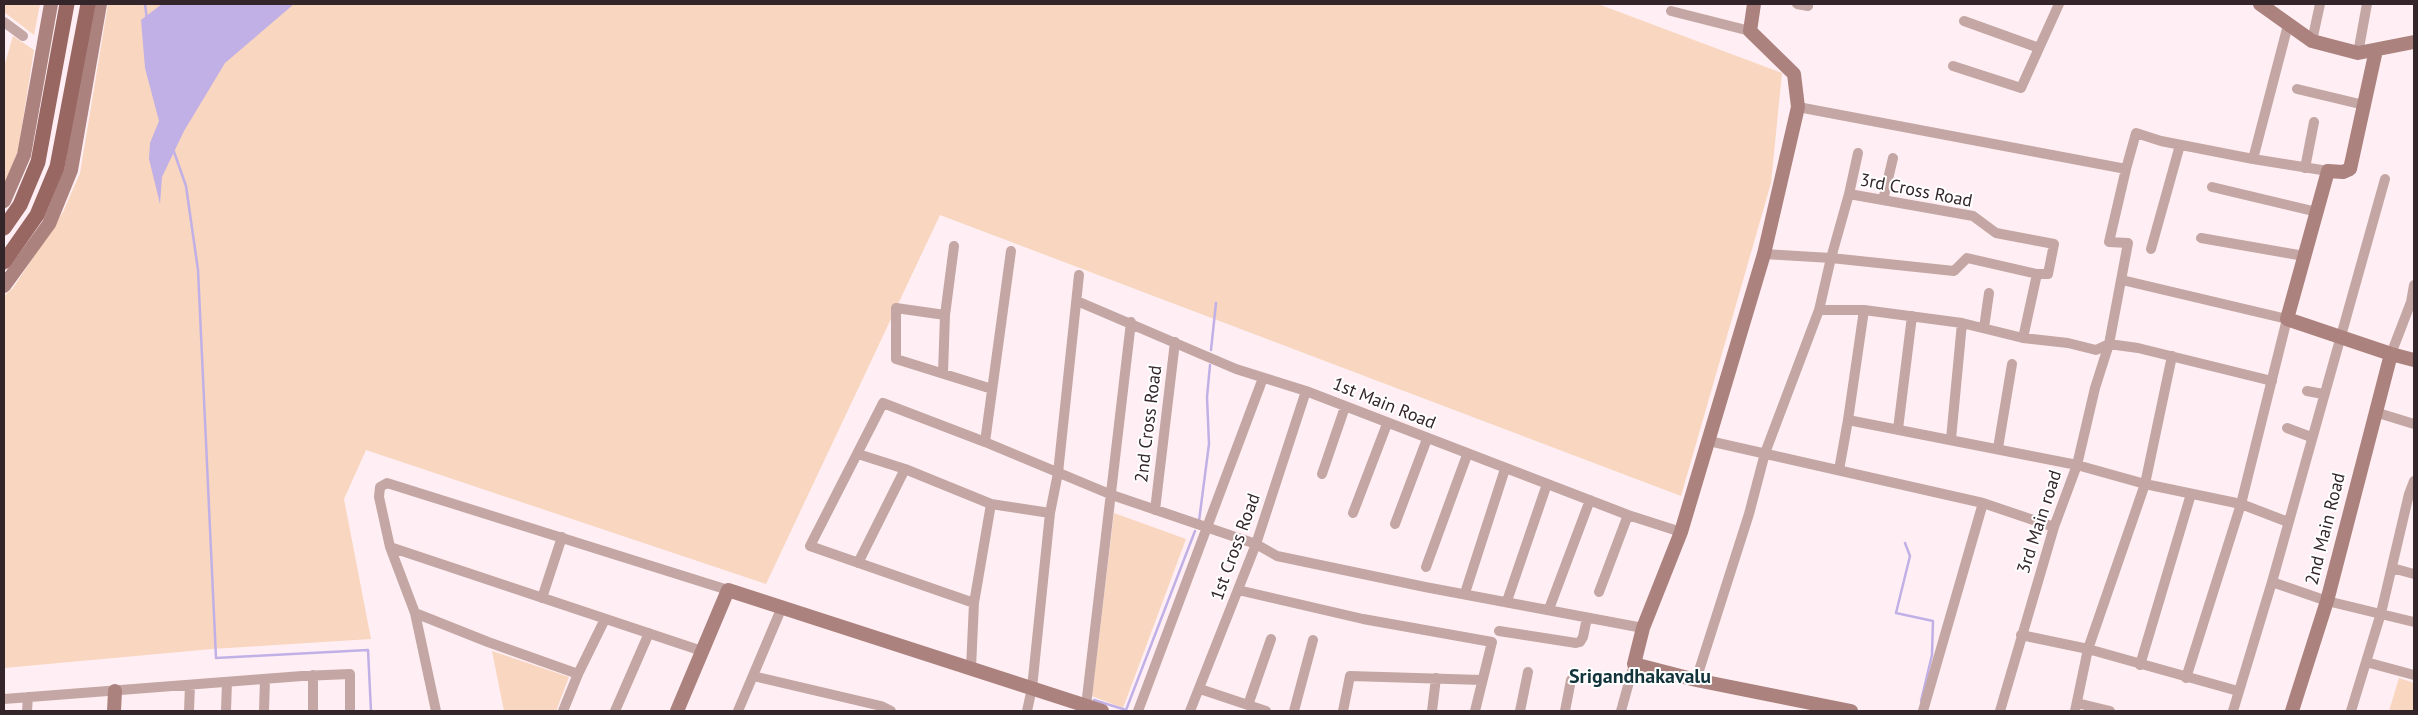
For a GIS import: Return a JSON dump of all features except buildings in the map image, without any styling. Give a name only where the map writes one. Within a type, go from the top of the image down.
[{"type":"main road","points":[[4,228],[20,205],[38,162],[67,4]]},
{"type":"main road","points":[[4,262],[37,215],[58,167],[88,4]]},
{"type":"street","points":[[4,201],[24,155],[51,4]]},
{"type":"street","points":[[4,286],[49,224],[71,170],[100,4]]},
{"type":"street","points":[[1750,31],[1754,4]]},
{"type":"street","points":[[1797,4],[1808,6],[1808,4]]},
{"type":"street","points":[[1953,66],[2021,88],[2059,4]]},
{"type":"street","points":[[2312,41],[2320,4]]},
{"type":"street","points":[[2358,53],[2367,4]]},
{"type":"street","points":[[2265,6],[2288,25],[2312,41],[2358,53],[2414,42]]},
{"type":"street","points":[[1620,711],[1643,628],[1681,532],[1709,441],[1764,254],[1798,107],[1794,74],[1750,31],[1671,11]]},
{"type":"street","points":[[1964,21],[2039,48]]},
{"type":"street","points":[[4,22],[23,36]]},
{"type":"street","points":[[2253,159],[2288,25]]},
{"type":"street","points":[[1798,107],[2126,169],[2136,133],[2180,145],[2253,159],[2343,172],[2350,169],[2376,50]]},
{"type":"street","points":[[2298,89],[2364,106]]},
{"type":"street","points":[[2305,168],[2314,122]]},
{"type":"street","points":[[2151,249],[2180,145]]},
{"type":"street","points":[[1849,194],[1858,153]]},
{"type":"street","points":[[1884,200],[1893,158]]},
{"type":"street","name":"3rd Main road","points":[[2000,711],[2054,527],[2077,465],[2095,388],[2109,344],[2128,243],[2109,242],[2126,169]]},
{"type":"street","points":[[2186,678],[2241,504],[2287,319],[2328,171]]},
{"type":"street","points":[[2233,711],[2272,582],[2323,394],[2342,338],[2385,179]]},
{"type":"street","points":[[2212,187],[2317,212]]},
{"type":"street","name":"3rd Cross Road","points":[[1696,680],[1720,610],[1765,453],[1818,310],[1849,194],[1973,216],[1996,232],[2054,244],[2048,274],[2037,274]]},
{"type":"street","points":[[2201,238],[2304,256]]},
{"type":"street","points":[[942,373],[945,315],[954,246]]},
{"type":"street","points":[[984,442],[1011,251]]},
{"type":"street","points":[[1764,254],[1831,258],[1954,270],[1967,258],[2037,274],[2023,338]]},
{"type":"street","points":[[1026,711],[1032,688],[1050,513],[1058,473],[1079,275]]},
{"type":"street","points":[[2122,280],[2287,319],[2414,360]]},
{"type":"street","points":[[2391,354],[2412,303],[2414,285]]},
{"type":"street","points":[[1984,328],[1989,293]]},
{"type":"street","name":"1st Main Road","points":[[1077,301],[1131,322],[1236,369],[1306,391],[1467,455],[1628,515],[1681,532]]},
{"type":"street","points":[[945,315],[896,308],[896,359],[992,389]]},
{"type":"street","points":[[1818,310],[1864,310],[1962,323],[2023,338],[2096,350],[2109,344],[2172,356],[2272,382]]},
{"type":"street","points":[[1839,470],[1864,310]]},
{"type":"street","points":[[1898,429],[1912,316]]},
{"type":"street","points":[[1086,706],[1131,322]]},
{"type":"street","points":[[1951,440],[1962,323]]},
{"type":"street","name":"2nd Cross Road","points":[[1155,510],[1175,342]]},
{"type":"street","name":"2nd Main Road","points":[[2292,711],[2328,601],[2391,354]]},
{"type":"street","points":[[2110,711],[2076,707],[2088,649],[2145,484],[2172,356]]},
{"type":"street","points":[[1998,448],[2012,364]]},
{"type":"street","points":[[1138,711],[1263,378]]},
{"type":"street","name":"1st Cross Road","points":[[1190,711],[1256,544],[1306,391]]},
{"type":"street","points":[[2307,391],[2323,394]]},
{"type":"street","points":[[974,604],[810,546],[883,403],[1112,495],[1256,544],[1277,556],[1415,585],[1643,628]]},
{"type":"street","points":[[1322,474],[1345,407]]},
{"type":"street","points":[[2376,412],[2414,424]]},
{"type":"street","points":[[1848,420],[2077,465],[2145,484],[2241,504],[2288,522]]},
{"type":"street","points":[[1353,513],[1387,424]]},
{"type":"street","points":[[2287,428],[2311,437]]},
{"type":"street","points":[[1395,524],[1427,439]]},
{"type":"street","points":[[1709,441],[1983,503],[2054,527]]},
{"type":"street","points":[[858,454],[905,469],[991,504],[1050,513]]},
{"type":"street","points":[[1426,567],[1467,455]]},
{"type":"street","points":[[858,563],[905,469]]},
{"type":"street","points":[[1465,593],[1505,469]]},
{"type":"street","points":[[2351,711],[2381,613],[2414,480]]},
{"type":"street","points":[[436,711],[415,613],[390,546],[379,497],[380,487],[387,483],[782,607],[1102,711]]},
{"type":"street","points":[[1507,601],[1547,484]]},
{"type":"street","points":[[2140,665],[2191,494]]},
{"type":"street","points":[[1549,609],[1590,500]]},
{"type":"street","points":[[1923,711],[1983,503]]},
{"type":"street","points":[[971,668],[974,604],[991,504]]},
{"type":"street","points":[[1599,592],[1628,515]]},
{"type":"street","points":[[542,598],[562,537]]},
{"type":"street","points":[[390,546],[702,651]]},
{"type":"street","points":[[2392,568],[2414,574]]},
{"type":"street","points":[[2272,582],[2328,601],[2414,622]]},
{"type":"street","points":[[677,711],[728,590]]},
{"type":"street","points":[[1238,590],[1363,619],[1492,642],[1475,711]]},
{"type":"street","points":[[738,711],[782,607]]},
{"type":"street","points":[[415,613],[488,642],[578,674]]},
{"type":"street","points":[[1499,631],[1576,643],[1580,642],[1583,637],[1587,618]]},
{"type":"street","points":[[563,711],[578,674],[605,619]]},
{"type":"street","points":[[615,711],[649,634]]},
{"type":"street","points":[[2021,635],[2088,649],[2186,678],[2238,691]]},
{"type":"street","points":[[1248,705],[1271,639]]},
{"type":"street","points":[[1294,711],[1313,640]]},
{"type":"street","points":[[2366,662],[2414,675]]},
{"type":"street","points":[[1634,664],[1803,707],[1851,711]]},
{"type":"street","points":[[1520,711],[1528,672]]},
{"type":"street","points":[[4,699],[313,675],[350,674],[350,711]]},
{"type":"street","points":[[312,711],[313,675]]},
{"type":"street","points":[[753,676],[883,710]]},
{"type":"street","points":[[1343,711],[1350,676],[1482,680]]},
{"type":"street","points":[[1432,711],[1436,678]]},
{"type":"street","points":[[264,711],[265,679]]},
{"type":"street","points":[[1565,711],[1571,680]]},
{"type":"street","points":[[226,711],[227,682]]},
{"type":"street","points":[[189,711],[190,685]]},
{"type":"street","points":[[1200,689],[1266,711]]},
{"type":"street","points":[[114,711],[115,690]]},
{"type":"street","points":[[27,711],[28,697]]},
{"type":"shaded area","points":[[4,4],[40,4],[34,35],[4,12]]},
{"type":"shaded area","points":[[108,4],[1598,4],[1782,73],[1771,183],[1681,496],[940,215],[766,584],[366,450],[344,499],[371,639],[212,649],[4,668],[4,296],[13,288],[63,212],[80,173]]},
{"type":"shaded area","points":[[162,4],[294,4],[225,63],[184,131],[162,177],[160,204],[149,159],[150,143],[159,121],[145,68],[141,20]]},
{"type":"shaded area","points":[[13,36],[34,50],[18,151],[4,189],[4,67]]},
{"type":"shaded area","points":[[1114,513],[1186,539],[1123,708],[1092,696]]},
{"type":"shaded area","points":[[492,651],[569,677],[556,711],[504,711]]},
{"type":"shaded area","points":[[2399,678],[2414,683],[2414,711],[2389,711]]},
{"type":"waterway","points":[[145,4],[147,20]]},
{"type":"waterway","points":[[173,149],[186,186],[198,270],[216,658],[368,650],[371,711]]},
{"type":"waterway","points":[[1211,350],[1216,303]]},
{"type":"waterway","points":[[1199,521],[1209,444],[1207,397],[1210,365]]},
{"type":"waterway","points":[[1094,700],[1126,710],[1195,531]]},
{"type":"waterway","points":[[1905,543],[1910,556],[1896,613],[1933,621],[1932,655],[1921,701]]},
{"type":"district","name":"Srigandhakavalu","points":[[1640,677]]}]
